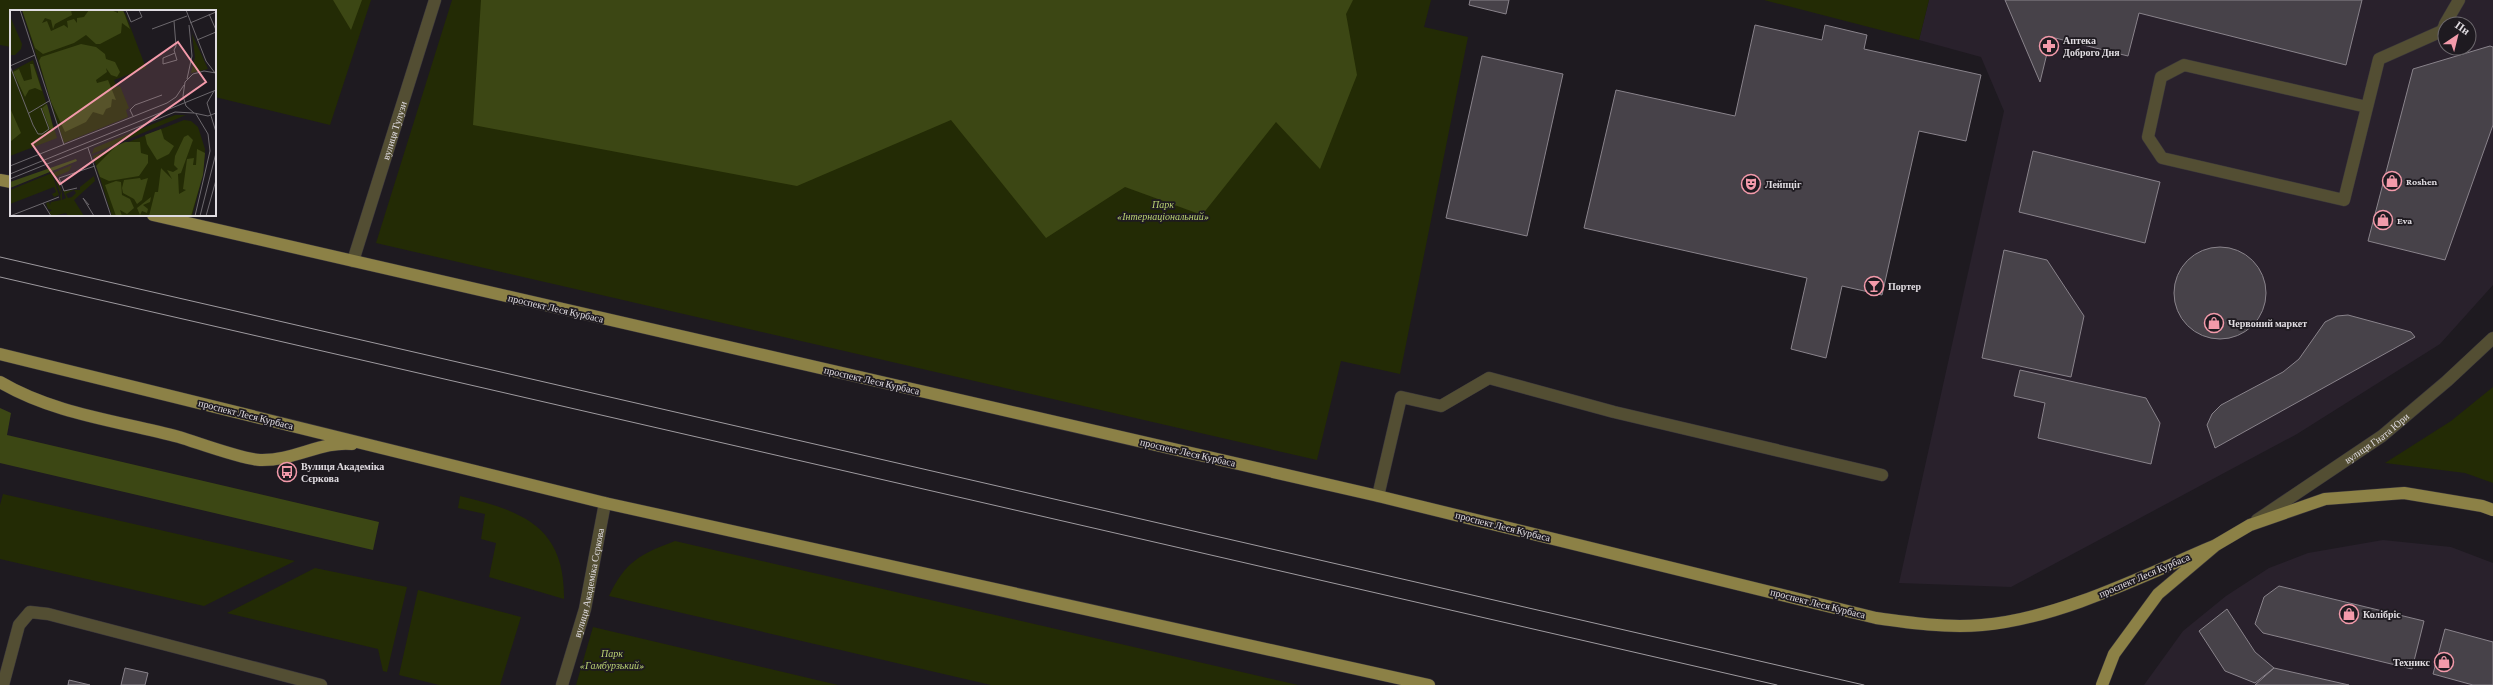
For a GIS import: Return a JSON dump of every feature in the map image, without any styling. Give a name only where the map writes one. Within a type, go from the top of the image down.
[{"type":"main road","points":[[0,180],[10,182]]},
{"type":"main road","name":"проспект Леся Курбаса","points":[[157,216],[1378,496],[1876,618],[1925,625],[1982,625],[2031,616],[2082,601],[2216,545]]},
{"type":"main road","name":"проспект Леся Курбаса","points":[[0,354],[605,503],[1429,685]]},
{"type":"main road","points":[[0,382],[48,404],[152,430],[258,460],[279,459],[300,455],[327,445],[345,444],[387,449]]},
{"type":"main road","points":[[2102,685],[2114,654],[2158,594],[2216,545],[2250,525],[2325,499],[2404,492],[2482,506],[2493,510]]},
{"type":"street","name":"вулиця Тулузи","points":[[353,261],[435,0]]},
{"type":"street","points":[[2449,16],[2458,0]]},
{"type":"street","points":[[2367,107],[2184,65],[2161,77],[2148,137],[2162,158],[2344,200],[2379,59],[2437,32]]},
{"type":"street","name":"вулиця Гната Юри","points":[[2250,525],[2382,436],[2448,381],[2493,338]]},
{"type":"street","points":[[1378,496],[1401,397],[1441,406],[1490,378],[1614,412],[1882,475]]},
{"type":"street","name":"вулиця Академіка Сєркова","points":[[562,685],[585,609],[605,503]]},
{"type":"street","points":[[3,685],[19,624],[30,612],[48,614],[321,685]]},
{"type":"shaded area","points":[[1929,0],[2493,0],[2493,285],[2440,344],[2297,434],[2011,587],[1899,583],[2004,111],[1981,57],[1919,40]]},
{"type":"shaded area","name":"Колібріс","points":[[2383,540],[2451,547],[2493,563],[2493,685],[2144,685],[2183,631],[2226,596],[2269,568],[2308,553]]},
{"type":"green space","points":[[0,0],[371,0],[330,125],[216,97],[216,10],[10,10],[10,47],[0,45]]},
{"type":"green space","points":[[333,0],[362,0],[351,30]]},
{"type":"green space","name":"Парк «Інтернаціональний»","points":[[452,0],[1431,0],[1424,27],[1468,37],[1400,374],[1341,361],[1317,460],[376,243]]},
{"type":"green space","points":[[481,0],[1353,0],[1346,14],[1357,75],[1320,169],[1276,122],[1202,215],[1125,187],[1046,238],[951,120],[797,186],[473,125]]},
{"type":"green space","points":[[1764,0],[1929,0],[1919,40]]},
{"type":"green space","points":[[2493,387],[2493,483],[2465,473],[2385,463],[2451,421]]},
{"type":"green space","points":[[0,408],[11,413],[7,435],[379,522],[373,550],[0,463]]},
{"type":"green space","points":[[3,494],[295,561],[204,606],[0,559],[0,505]]},
{"type":"green space","points":[[460,496],[503,508],[536,526],[548,538],[557,554],[562,574],[564,599],[489,577],[496,543],[481,539],[485,514],[458,508]]},
{"type":"green space","points":[[675,541],[1298,685],[991,685],[609,596],[621,575],[635,561],[652,550]]},
{"type":"green space","points":[[315,568],[407,587],[387,672],[383,671],[378,649],[227,613]]},
{"type":"green space","points":[[418,590],[521,617],[500,685],[439,685],[399,675]]},
{"type":"green space","name":"Парк «Гамбурзький»","points":[[593,627],[838,685],[576,685]]},
{"type":"building","points":[[1470,0],[1509,0],[1506,14],[1469,5]]},
{"type":"building","points":[[2005,0],[2362,0],[2346,65],[2139,13],[2128,56],[2051,37],[2040,82]]},
{"type":"building","name":"Лейпціг","points":[[1755,25],[1822,40],[1825,25],[1867,35],[1864,49],[1981,75],[1966,141],[1919,131],[1882,295],[1842,286],[1826,358],[1791,349],[1807,278],[1584,228],[1616,90],[1735,116]]},
{"type":"building","points":[[2490,46],[2493,47],[2493,125],[2445,260],[2368,241],[2413,69],[2457,56],[2477,56],[2477,50]]},
{"type":"building","points":[[1482,56],[1563,74],[1527,236],[1446,218]]},
{"type":"building","points":[[2033,151],[2160,182],[2145,243],[2019,212]]},
{"type":"building","points":[[2220,247],[2238,251],[2252,261],[2262,275],[2266,293],[2262,311],[2252,325],[2238,335],[2220,339],[2202,335],[2188,325],[2178,311],[2174,293],[2178,275],[2188,261],[2202,251]]},
{"type":"building","points":[[2004,250],[2047,260],[2084,316],[2071,377],[1982,358]]},
{"type":"building","points":[[2348,315],[2411,332],[2415,337],[2215,448],[2207,425],[2212,414],[2221,405],[2283,372],[2299,359],[2325,322],[2337,316]]},
{"type":"building","points":[[2020,370],[2146,398],[2160,423],[2151,464],[2038,438],[2045,403],[2014,396]]},
{"type":"building","points":[[2279,586],[2424,621],[2412,669],[2263,633],[2255,624],[2264,597]]},
{"type":"building","points":[[2227,609],[2255,652],[2274,668],[2255,683],[2225,671],[2199,631]]},
{"type":"building","points":[[2445,629],[2493,642],[2493,685],[2473,685],[2433,674]]},
{"type":"building","points":[[125,668],[148,673],[145,685],[121,685]]},
{"type":"building","points":[[2274,668],[2349,685],[2255,685]]},
{"type":"building","points":[[69,680],[90,685],[68,685]]},
{"type":"tram line","points":[[0,257],[1864,685]]},
{"type":"tram line","points":[[0,277],[1777,685]]},
{"type":"place","name":"Аптека Доброго Дня","points":[[2049,46]]},
{"type":"place","name":"Roshen","points":[[2392,181]]},
{"type":"place","name":"Лейпціг","points":[[1751,184]]},
{"type":"place","name":"Eva","points":[[2383,220]]},
{"type":"place","name":"Портер","points":[[1874,286]]},
{"type":"place","name":"Червоний маркет","points":[[2214,323]]},
{"type":"place","name":"Вулиця Академіка Сєркова","points":[[287,472]]},
{"type":"place","name":"Колібріс","points":[[2349,614]]},
{"type":"place","name":"Техникс","points":[[2444,662]]}]
